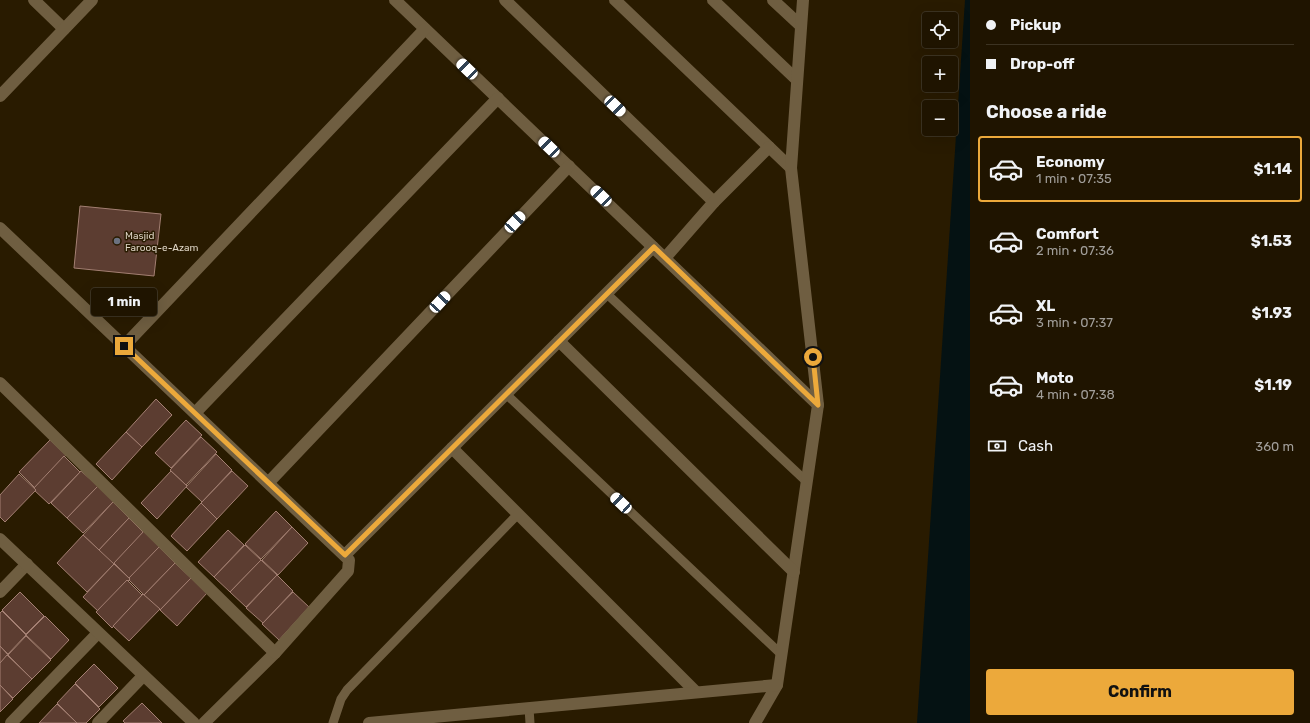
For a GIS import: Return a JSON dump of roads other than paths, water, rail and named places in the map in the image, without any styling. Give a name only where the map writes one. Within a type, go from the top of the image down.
[{"type":"street","points":[[34,0],[64,29]]},
{"type":"street","points":[[0,96],[92,0]]},
{"type":"street","points":[[395,0],[818,405]]},
{"type":"street","points":[[505,0],[714,202]]},
{"type":"street","points":[[615,0],[791,168]]},
{"type":"street","points":[[713,0],[797,80]]},
{"type":"street","points":[[773,0],[801,26]]},
{"type":"street","points":[[759,719],[777,685],[818,405],[791,168],[803,0]]},
{"type":"street","points":[[124,346],[425,29]]},
{"type":"street","points":[[196,413],[498,98]]},
{"type":"street","points":[[665,258],[714,202],[769,147]]},
{"type":"street","points":[[269,482],[569,166]]},
{"type":"street","points":[[0,228],[269,482],[345,555],[348,560],[348,571],[275,653],[204,723]]},
{"type":"street","points":[[345,555],[654,247]]},
{"type":"street","points":[[560,341],[794,572]]},
{"type":"street","points":[[0,383],[275,653]]},
{"type":"street","points":[[452,448],[696,692]]},
{"type":"street","points":[[0,539],[194,723]]},
{"type":"street","points":[[0,592],[27,564]]},
{"type":"street","points":[[11,723],[98,633]]},
{"type":"street","points":[[98,723],[143,676]]},
{"type":"street","points":[[369,723],[457,719],[529,708],[777,685]]},
{"type":"lane","points":[[607,294],[807,482]]},
{"type":"lane","points":[[506,394],[782,655]]},
{"type":"lane","points":[[333,723],[341,699],[348,690],[518,514]]},
{"type":"lane","points":[[529,708],[530,723]]},
{"type":"place","name":"Masjid Farooq-e-Azam","points":[[117,241]]}]
